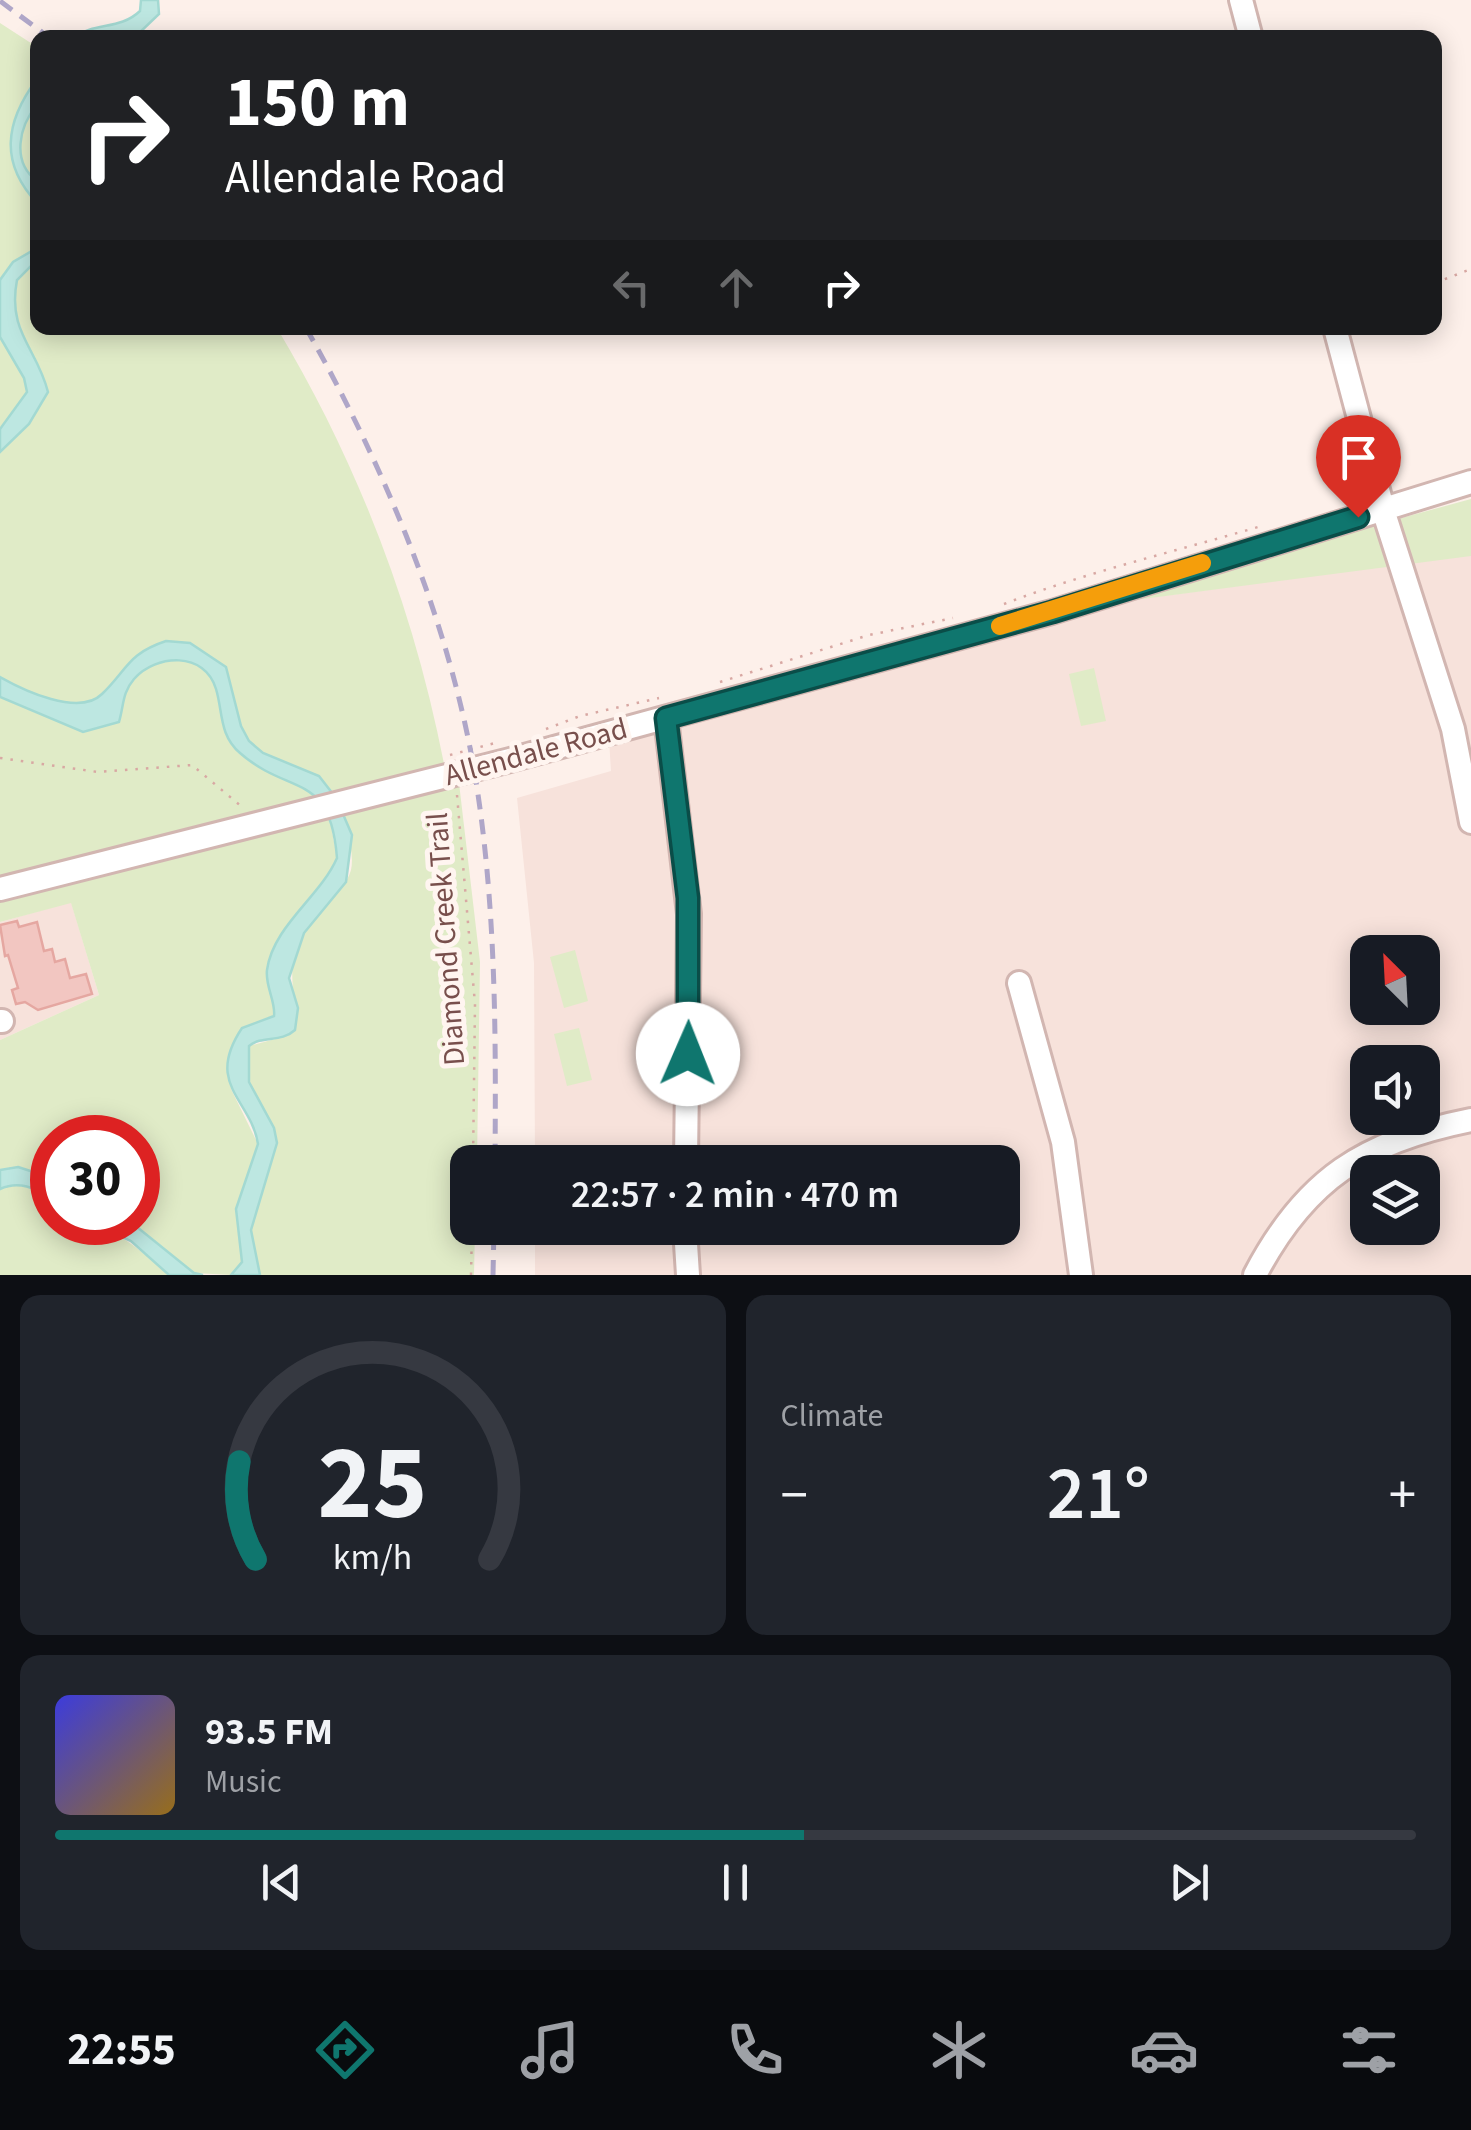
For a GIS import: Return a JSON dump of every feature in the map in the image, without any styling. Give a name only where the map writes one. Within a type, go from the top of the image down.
[{"type":"street","points":[[1240,0],[1249,30]]},
{"type":"street","points":[[1338,335],[1384,507],[1452,729],[1471,822]]},
{"type":"street","name":"Allendale Road","points":[[0,888],[155,846],[291,816],[669,707],[1052,612],[1471,482]]},
{"type":"street","points":[[669,707],[690,929],[686,1145]]},
{"type":"street","points":[[1020,984],[1062,1142],[1082,1275]]},
{"type":"street","points":[[1255,1275],[1292,1212],[1332,1175],[1405,1138],[1471,1120]]},
{"type":"street","points":[[686,1245],[688,1275]]},
{"type":"path","points":[[1442,280],[1471,269]]},
{"type":"path","points":[[1000,606],[1082,574],[1119,568],[1265,525]]},
{"type":"path","points":[[706,686],[869,635],[964,616]]},
{"type":"path","points":[[545,730],[580,716],[669,707]]},
{"type":"path","points":[[448,768],[456,752],[508,740]]},
{"type":"path","points":[[0,758],[98,772],[192,766],[247,809]]},
{"type":"path","name":"Diamond Creek Trail","points":[[448,768],[472,947],[473,1145]]},
{"type":"path","points":[[470,1275],[471,1245]]},
{"type":"shaded area","points":[[1471,556],[1471,1275],[535,1275],[535,1245],[1020,1245],[1020,1145],[535,1145],[534,963],[517,798],[611,771],[609,740],[1067,609]]},
{"type":"shaded area","points":[[71,902],[99,995],[0,1040],[0,922]]},
{"type":"green space","points":[[0,23],[30,42],[30,335],[281,335],[334,433],[380,541],[418,653],[445,769],[0,880]]},
{"type":"green space","points":[[1471,499],[1471,556],[1067,609]]},
{"type":"green space","points":[[1094,668],[1106,721],[1081,726],[1069,674]]},
{"type":"green space","points":[[459,783],[480,962],[477,1145],[450,1145],[450,1245],[475,1245],[474,1275],[260,1275],[251,1230],[277,1143],[274,1128],[249,1082],[249,1046],[275,1039],[298,1008],[292,979],[296,951],[309,925],[342,887],[351,870],[352,855],[341,807]]},
{"type":"green space","points":[[329,815],[337,858],[270,955],[267,976],[274,1016],[261,1020],[229,1060],[231,1089],[258,1144],[236,1209],[242,1262],[238,1271],[231,1275],[194,1273],[159,1245],[160,1115],[30,1115],[30,1171],[18,1167],[0,1170],[0,1040],[99,995],[71,903],[0,922],[0,896]]},
{"type":"green space","points":[[575,950],[588,1001],[564,1008],[550,957]]},
{"type":"green space","points":[[579,1028],[592,1080],[567,1086],[554,1034]]},
{"type":"green space","points":[[12,1184],[30,1187],[30,1245],[132,1245],[169,1275],[0,1275],[0,1189]]},
{"type":"water","points":[[141,0],[158,0],[159,14],[142,30],[89,30],[116,24],[140,11]]},
{"type":"water","points":[[30,89],[30,116],[20,144],[30,174],[30,194],[17,173],[11,143]]},
{"type":"water","points":[[30,252],[30,267],[17,280],[16,313],[48,392],[29,424],[0,452],[0,429],[27,392],[24,378],[0,337],[0,280],[13,262]]},
{"type":"water","points":[[166,641],[190,643],[226,667],[241,726],[249,741],[263,753],[319,776],[336,798],[352,835],[346,882],[304,933],[289,978],[298,1008],[295,1030],[249,1046],[249,1082],[274,1128],[277,1143],[251,1230],[260,1275],[231,1275],[242,1262],[236,1209],[258,1144],[254,1128],[233,1090],[227,1064],[242,1028],[274,1016],[267,976],[271,954],[337,858],[326,811],[305,789],[258,767],[233,746],[210,677],[191,663],[167,661],[143,671],[127,689],[119,722],[83,732],[0,697],[0,677],[51,699],[80,703],[92,700],[135,657]]},
{"type":"water","points":[[18,1167],[30,1171],[30,1188],[14,1185],[0,1189],[0,1170]]},
{"type":"water","points":[[135,1245],[159,1245],[194,1273],[203,1275],[169,1275]]},
{"type":"building","points":[[17,921],[19,927],[37,922],[44,951],[52,949],[55,962],[65,959],[70,978],[86,974],[92,994],[38,1010],[25,1002],[16,1004],[12,990],[18,988],[8,955],[5,956],[0,925]]},
{"type":"railway","points":[[0,1],[39,30]]},
{"type":"railway","points":[[310,335],[361,433],[410,544],[463,717],[482,823],[491,920],[495,1145]]},
{"type":"railway","points":[[493,1275],[494,1245]]},
{"type":"slow traffic","points":[[1000,626],[1202,563]]},
{"type":"route","points":[[688,1054],[688,898],[666,718],[1052,612],[1358,517]]}]
